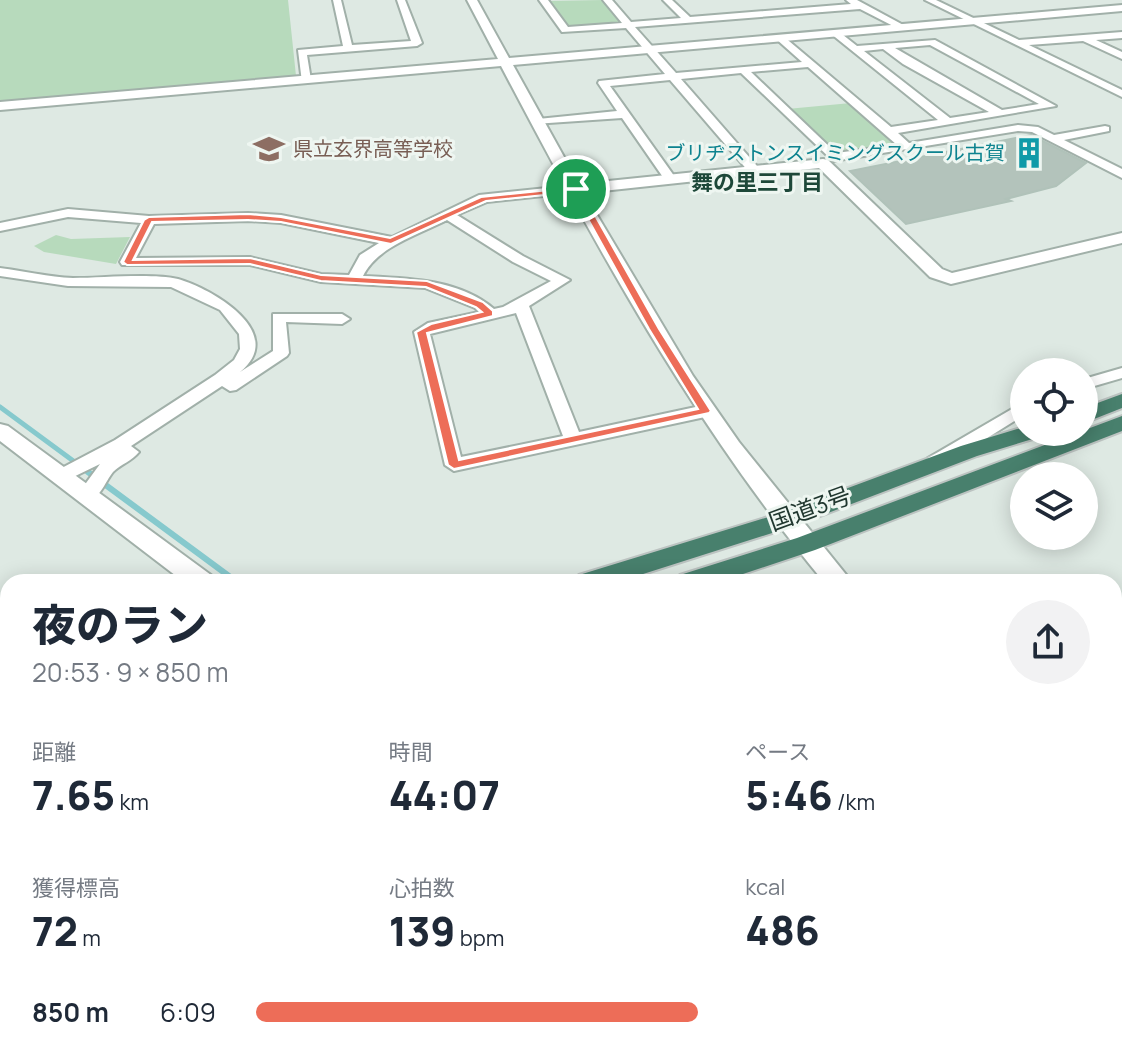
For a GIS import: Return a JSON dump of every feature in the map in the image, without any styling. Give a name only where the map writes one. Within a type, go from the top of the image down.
[{"type":"highway","points":[[1098,410],[1122,400]]},
{"type":"highway","name":"国道3号","points":[[714,574],[806,544],[1122,423]]},
{"type":"highway","name":"国道3号","points":[[614,574],[786,520],[928,466],[1010,439]]},
{"type":"street","points":[[337,0],[348,48]]},
{"type":"street","points":[[306,80],[302,52],[417,43],[401,0]]},
{"type":"street","points":[[472,0],[654,329],[705,411],[786,520],[832,574]]},
{"type":"street","points":[[543,0],[565,30],[862,6]]},
{"type":"street","points":[[607,0],[753,169]]},
{"type":"street","points":[[667,0],[688,20]]},
{"type":"street","points":[[785,0],[800,11]]},
{"type":"street","points":[[850,0],[902,27]]},
{"type":"street","points":[[929,0],[1122,94]]},
{"type":"street","points":[[734,8],[743,16]]},
{"type":"street","points":[[0,106],[1122,8]]},
{"type":"street","points":[[835,33],[948,122]]},
{"type":"street","points":[[1018,43],[1122,35]]},
{"type":"street","points":[[1082,37],[1122,56]]},
{"type":"street","points":[[780,38],[907,147]]},
{"type":"street","points":[[855,49],[932,42],[1050,106],[890,131]]},
{"type":"street","points":[[885,46],[907,62],[1001,114]]},
{"type":"street","points":[[671,180],[603,83],[810,64]]},
{"type":"street","points":[[743,70],[833,157],[1018,128],[1034,129],[1056,138],[1122,174]]},
{"type":"street","points":[[538,122],[624,114]]},
{"type":"street","points":[[1056,138],[1105,129]]},
{"type":"street","points":[[354,280],[365,258],[391,241],[484,198],[817,162],[827,165],[936,273],[951,279],[1122,238]]},
{"type":"street","points":[[0,227],[68,213],[149,220],[248,217],[281,219],[391,241]]},
{"type":"street","points":[[447,215],[477,230],[543,274],[563,280],[508,311],[434,326],[422,332],[454,465],[705,411]]},
{"type":"street","points":[[149,220],[127,262],[250,261],[321,278],[427,284],[480,305],[489,313]]},
{"type":"street","points":[[0,272],[68,282],[174,283],[225,307],[247,333],[248,349],[241,363],[221,379],[121,444],[63,476]]},
{"type":"street","points":[[520,303],[573,439]]},
{"type":"street","points":[[88,494],[108,466],[281,353],[278,317],[342,319]]},
{"type":"street","points":[[1098,380],[1122,373]]},
{"type":"street","points":[[928,466],[1010,416]]},
{"type":"street","points":[[0,431],[192,574]]},
{"type":"green space","points":[[0,0],[288,0],[296,76],[0,101]]},
{"type":"green space","points":[[603,0],[623,23],[567,28],[548,1]]},
{"type":"green space","points":[[851,103],[900,146],[832,152],[787,109]]},
{"type":"green space","points":[[56,235],[71,239],[130,237],[116,264],[44,252],[34,246]]},
{"type":"building","points":[[1031,135],[1086,163],[1056,186],[1006,199],[1011,201],[906,224],[850,171]]},
{"type":"waterway","points":[[0,407],[91,474]]},
{"type":"waterway","points":[[88,472],[226,574]]},
{"type":"place","name":"県立玄界高等学校","points":[[269,149]]},
{"type":"place","name":"ブリヂストンスイミングスクール古賀","points":[[1029,153]]},
{"type":"district","name":"舞の里三丁目","points":[[757,182]]},
{"type":"route","points":[[576,189],[654,329],[705,411],[454,465],[422,332],[434,326],[489,313],[480,305],[427,284],[321,278],[250,261],[127,262],[149,220],[281,219],[391,241],[484,198],[576,189]]}]
